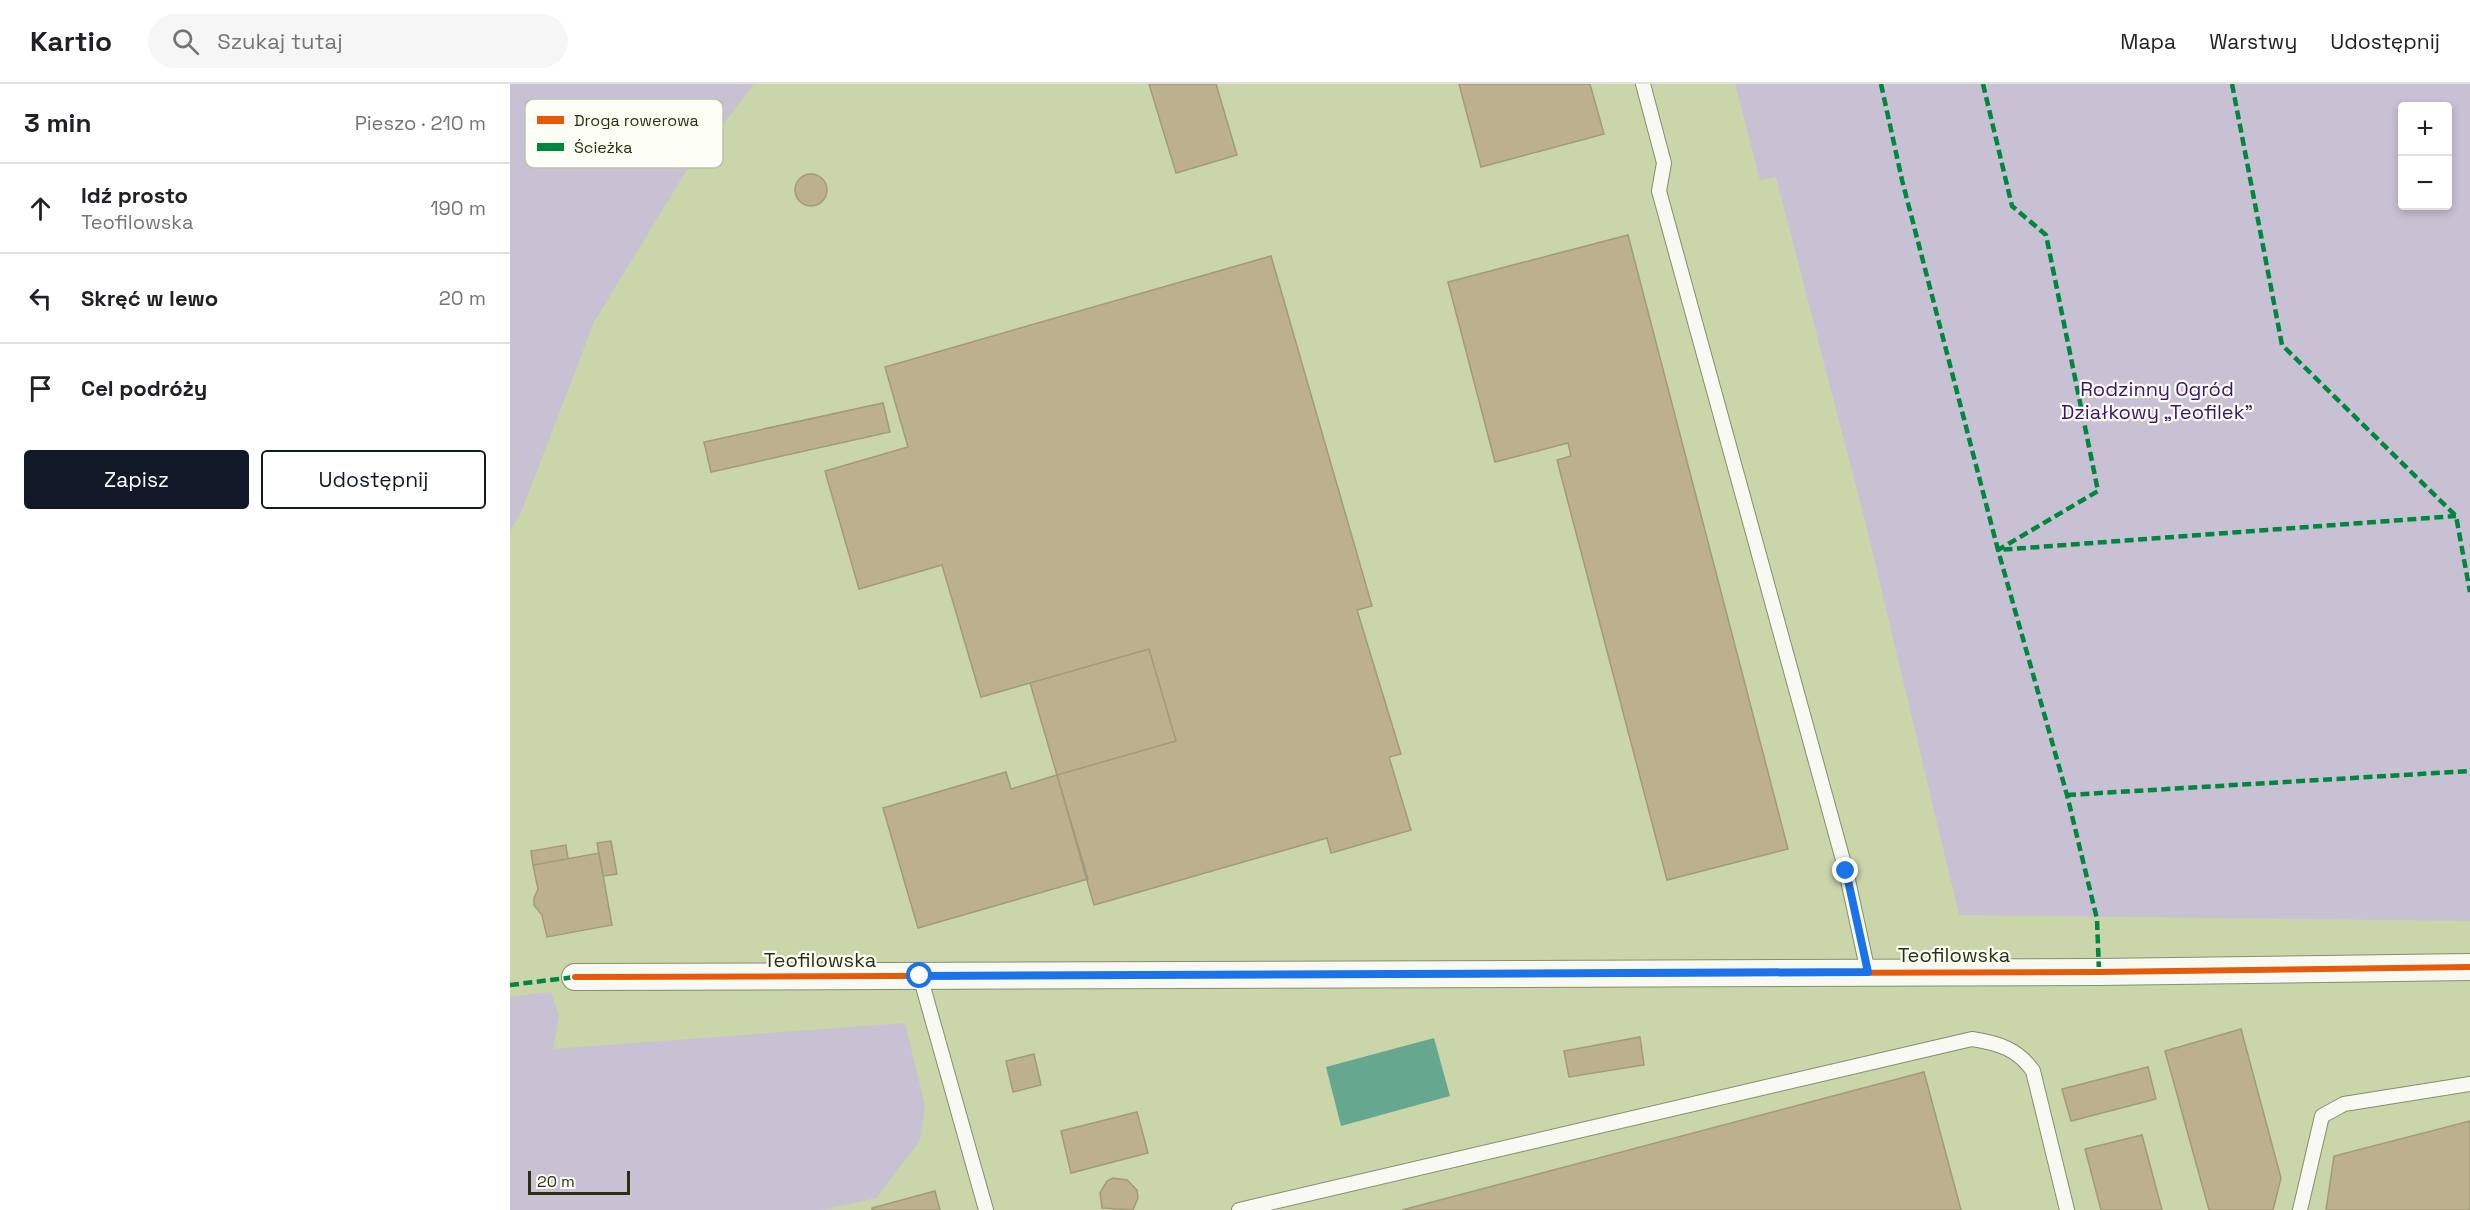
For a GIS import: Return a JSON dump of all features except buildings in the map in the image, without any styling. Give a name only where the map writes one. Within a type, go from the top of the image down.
[{"type":"street","name":"Teofilowska","points":[[575,977],[1868,972],[2470,967]]},
{"type":"lane","points":[[1643,84],[1664,163],[1659,191],[1846,871],[1868,972]]},
{"type":"lane","points":[[920,976],[986,1210]]},
{"type":"lane","points":[[1239,1210],[1972,1039],[1999,1044],[2024,1057],[2033,1071],[2067,1210]]},
{"type":"lane","points":[[2300,1210],[2322,1116],[2344,1104],[2470,1084]]},
{"type":"green space","points":[[510,84],[754,84],[723,124],[723,99],[525,99],[525,168],[689,168],[594,322],[522,510],[510,531]]},
{"type":"green space","name":"Rodzinny Ogród Działkowy „Teofilek”","points":[[1735,84],[2470,84],[2470,921],[1959,915],[1867,529],[1776,177],[1760,180]]},
{"type":"green space","points":[[551,992],[559,1016],[553,1049],[905,1023],[925,1106],[920,1141],[876,1198],[822,1210],[510,1210],[510,997]]},
{"type":"shaded area","points":[[1434,1038],[1450,1096],[1341,1126],[1326,1067]]},
{"type":"marked path","points":[[1881,84],[1902,180],[1998,550],[2456,516]]},
{"type":"marked path","points":[[1983,84],[2012,206],[2046,235],[2098,491],[1998,550],[2067,795],[2097,919],[2099,972]]},
{"type":"marked path","points":[[2232,84],[2282,345],[2456,516],[2470,592]]},
{"type":"marked path","points":[[2067,795],[2470,771]]},
{"type":"marked path","points":[[510,985],[575,977]]},
{"type":"cycle path","points":[[575,977],[2099,972],[2470,967]]},
{"type":"route","points":[[920,976],[1868,972],[1856,908],[1846,871]]}]
